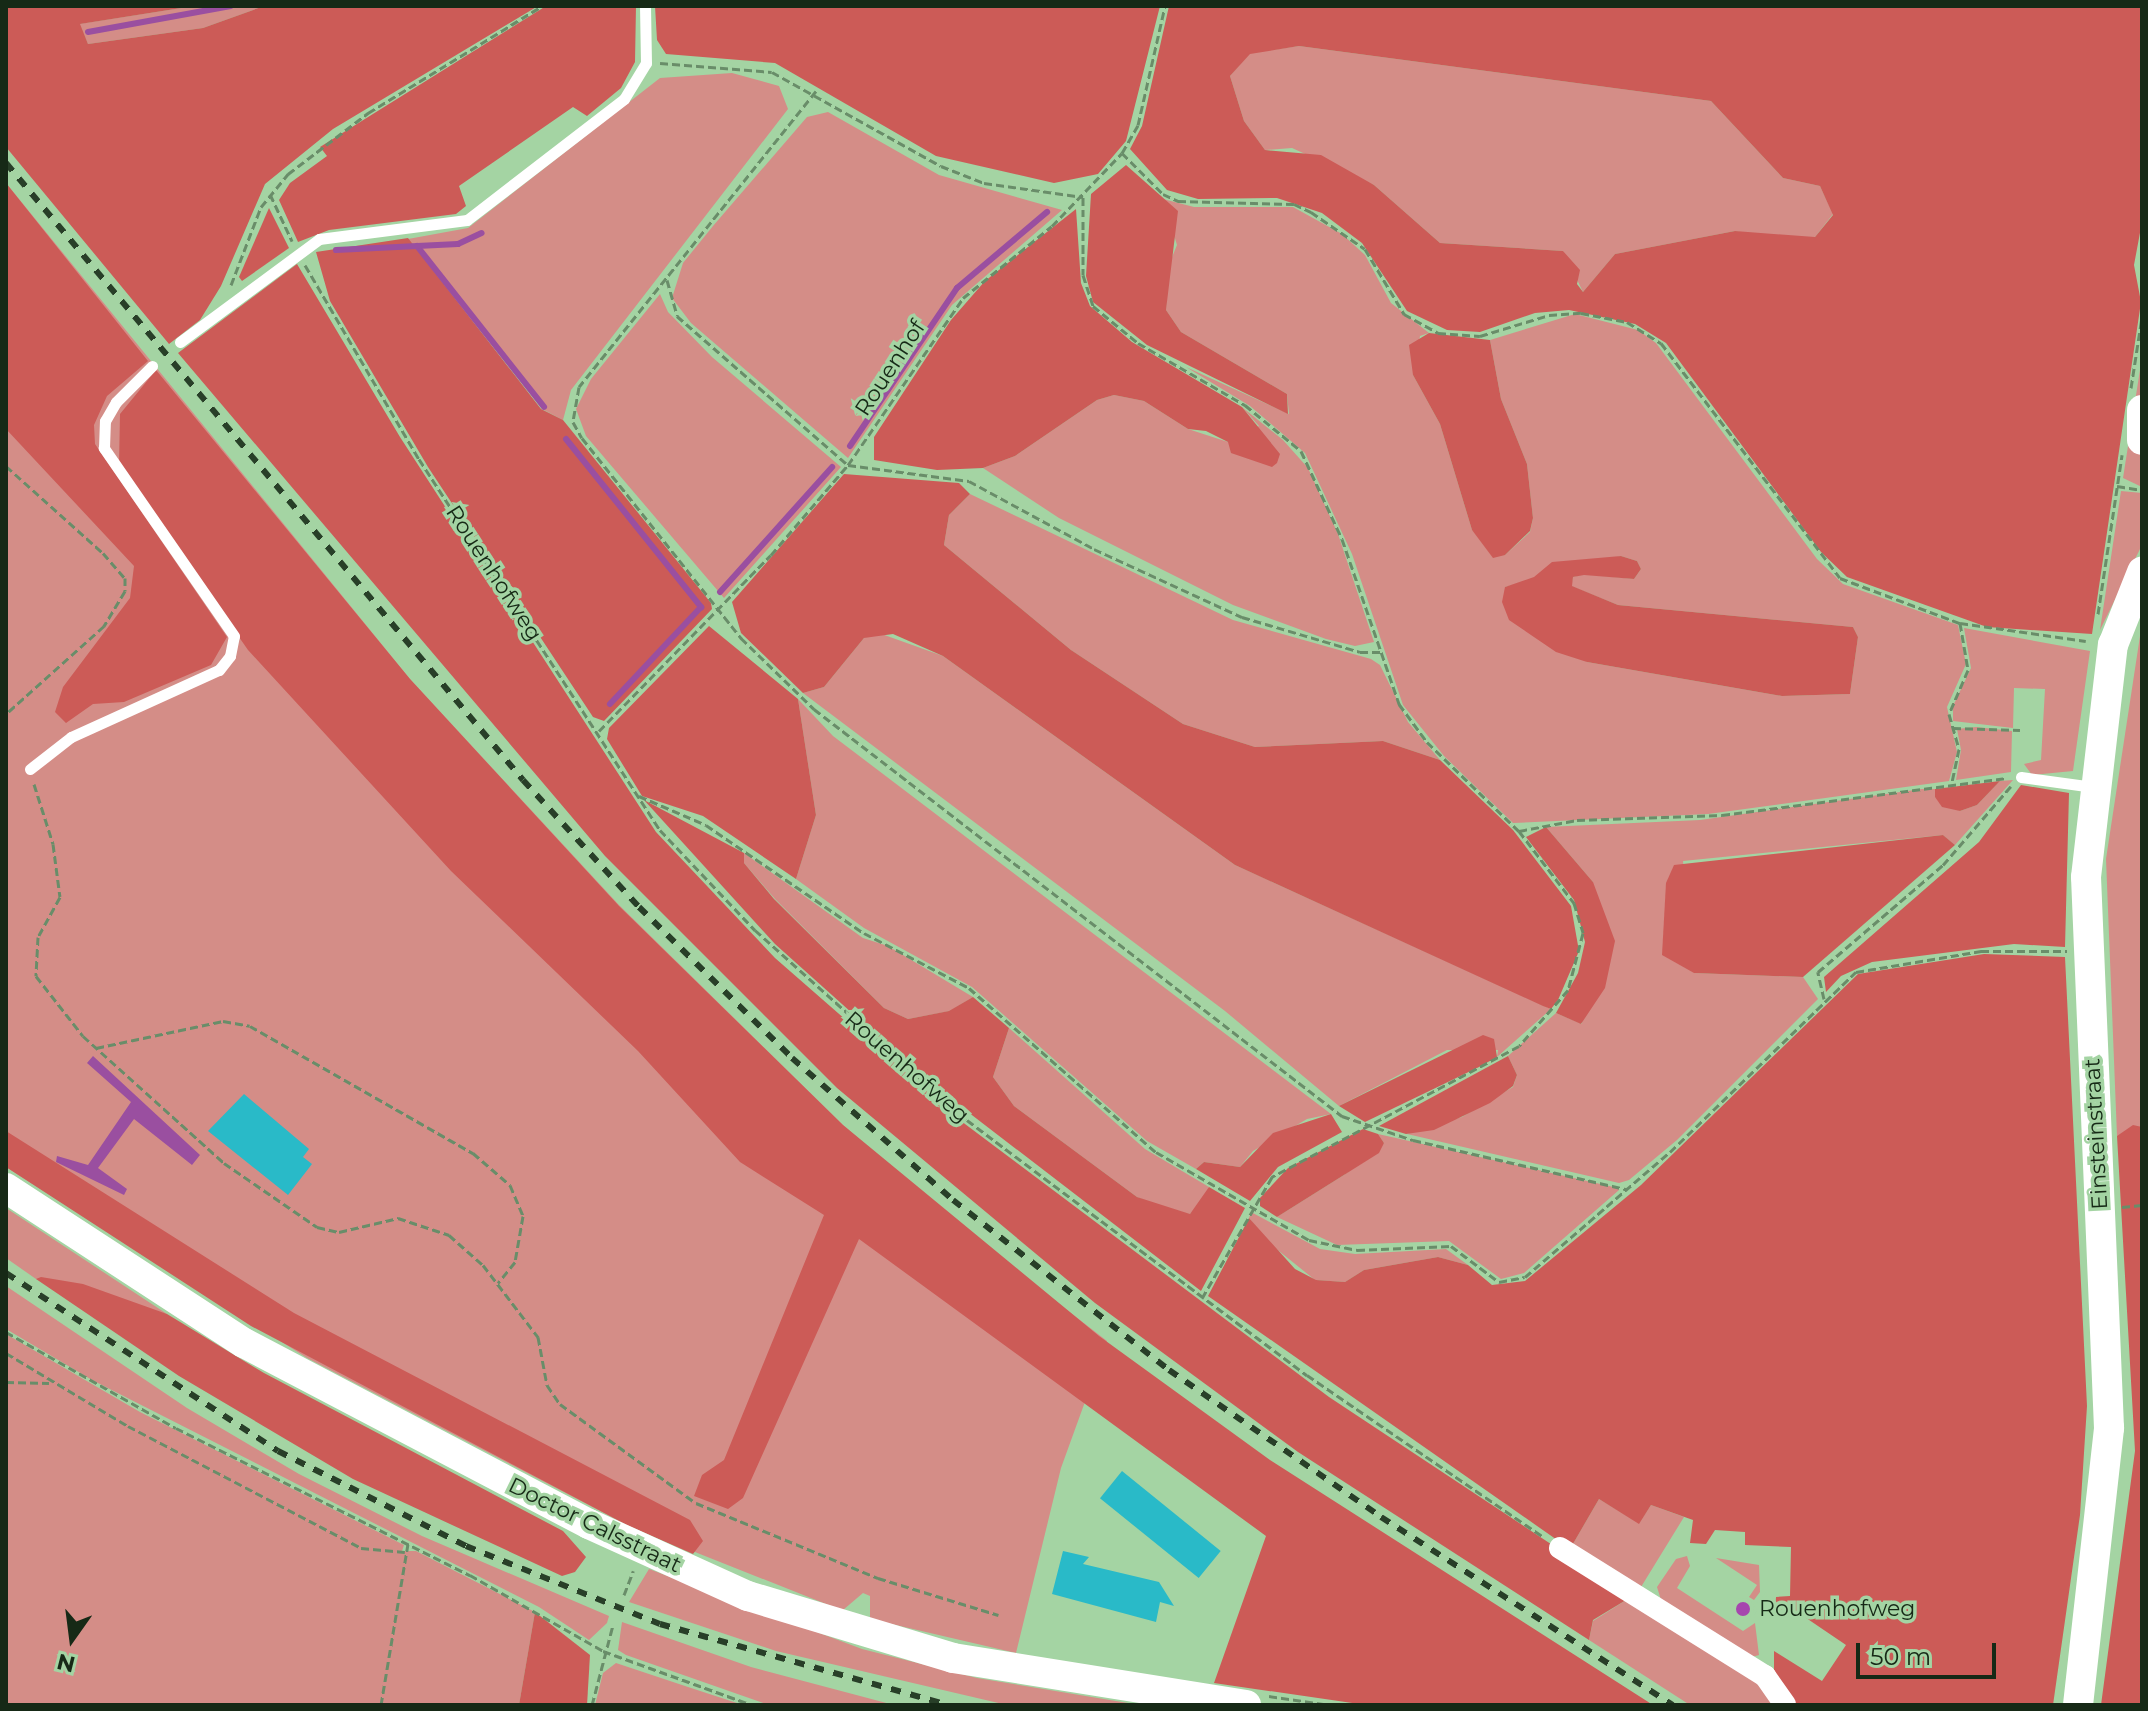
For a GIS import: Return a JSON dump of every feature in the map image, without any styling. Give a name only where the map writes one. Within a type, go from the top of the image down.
[{"type":"street","points":[[2136,406],[2142,440]]},
{"type":"street","name":"Einsteinstraat","points":[[2078,1704],[2109,1428],[2087,935],[2113,645],[2142,572]]},
{"type":"street","name":"Doctor Calsstraat","points":[[6,1188],[244,1343],[540,1499],[748,1596],[953,1658],[1246,1705]]},
{"type":"street","points":[[1560,1548],[1765,1676],[1785,1705]]},
{"type":"lane","points":[[180,342],[226,304],[319,239],[446,227],[467,220],[624,99],[646,63],[645,6]]},
{"type":"lane","points":[[30,769],[71,737],[219,670],[230,656],[234,636],[104,448],[105,421],[116,402],[152,366]]},
{"type":"lane","points":[[2021,777],[2101,788]]},
{"type":"path","points":[[226,304],[270,194],[320,146],[542,6]]},
{"type":"path","name":"Rouenhof","points":[[599,731],[720,609],[848,465],[963,298],[1083,197],[1122,153],[1138,125],[1165,6]]},
{"type":"path","points":[[646,63],[745,66],[816,91],[941,166],[984,183],[1083,197],[1083,275],[1093,306],[1138,343],[1245,405],[1301,451],[1342,539],[1399,704],[1427,742],[1519,831],[1579,916],[1581,949],[1568,990],[1536,1031],[1499,1060],[1286,1166],[1250,1206],[1202,1298]]},
{"type":"path","points":[[816,91],[579,387],[573,422],[760,657],[868,754],[1342,1116],[1365,1125],[1626,1189]]},
{"type":"path","points":[[1122,153],[1163,194],[1178,201],[1294,204],[1311,212],[1365,249],[1404,314],[1438,333],[1480,336],[1573,313],[1637,326],[1684,370],[1840,578],[1960,623],[2086,641]]},
{"type":"path","name":"Rouenhofweg","points":[[270,194],[297,252],[419,459],[599,731],[660,830],[816,988],[967,1120],[1202,1298],[1560,1548]]},
{"type":"path","points":[[667,277],[677,316],[848,465],[969,481],[1094,549],[1242,617],[1360,652],[1380,652]]},
{"type":"path","points":[[2136,406],[2142,317]]},
{"type":"path","points":[[6,466],[103,553],[125,578],[125,591],[104,626],[6,714]]},
{"type":"path","points":[[2117,486],[2142,490]]},
{"type":"path","points":[[1952,783],[1959,749],[1952,728],[1951,700],[1968,670],[1960,623]]},
{"type":"path","points":[[1952,728],[2020,730]]},
{"type":"path","points":[[30,769],[53,844],[60,897],[38,937],[36,976],[57,1009],[96,1048],[224,1163],[288,1211],[339,1232],[398,1218],[418,1220],[449,1235],[498,1283],[538,1337],[547,1385],[560,1404],[696,1503],[878,1578],[998,1615]]},
{"type":"path","points":[[1519,831],[1577,820],[1722,815],[1952,783],[2019,778],[1943,865],[1818,972],[1824,999]]},
{"type":"path","points":[[639,796],[706,825],[864,933],[969,988],[1156,1152],[1250,1206],[1325,1246],[1451,1246],[1499,1282],[1525,1277],[1626,1189],[1856,972],[1883,964],[2013,948],[2069,951]]},
{"type":"path","points":[[96,1048],[223,1021],[250,1026],[473,1153],[510,1185],[523,1216],[515,1262],[498,1283]]},
{"type":"path","points":[[6,1332],[164,1422],[408,1544],[603,1651],[752,1705]]},
{"type":"path","points":[[6,1353],[53,1384],[361,1548],[405,1552]]},
{"type":"path","points":[[6,1382],[53,1384]]},
{"type":"path","points":[[381,1705],[408,1544]]},
{"type":"path","points":[[624,1595],[638,1561]]},
{"type":"path","points":[[592,1705],[603,1651],[613,1625]]},
{"type":"shaded area","points":[[6,6],[194,6],[80,24],[88,44],[203,28],[264,6],[538,6],[333,129],[265,184],[221,286],[200,320],[169,344],[6,147]]},
{"type":"shaded area","points":[[194,6],[264,6],[203,28],[88,44],[79,24]]},
{"type":"shaded area","points":[[546,6],[636,6],[635,62],[621,88],[587,116],[573,107],[459,186],[466,206],[456,214],[329,230],[298,242],[279,200],[290,183],[327,156],[320,147]]},
{"type":"shaded area","points":[[655,6],[1160,6],[1126,141],[1098,174],[1054,183],[936,156],[775,63],[666,54],[657,40]]},
{"type":"shaded area","points":[[1169,6],[2142,6],[2142,222],[2134,265],[2141,302],[2092,634],[1987,627],[1847,577],[1821,552],[1666,343],[1635,324],[1569,310],[1535,313],[1480,332],[1447,330],[1407,311],[1362,243],[1322,213],[1277,198],[1198,199],[1167,190],[1130,149],[1142,126]],"holes":[[[1299,46],[1711,101],[1783,178],[1820,186],[1833,215],[1815,237],[1735,231],[1615,254],[1583,292],[1577,284],[1580,270],[1563,251],[1440,243],[1374,185],[1321,155],[1265,150],[1244,121],[1230,76],[1250,54]]]},
{"type":"shaded area","points":[[1299,46],[1711,101],[1783,178],[1820,186],[1833,214],[1815,237],[1774,239],[1735,231],[1615,254],[1583,292],[1563,251],[1440,243],[1374,185],[1292,148],[1265,150],[1244,121],[1230,76],[1250,53]]},
{"type":"shaded area","points":[[732,73],[779,86],[788,109],[571,390],[563,420],[542,409],[408,239],[468,228],[660,78]]},
{"type":"shaded area","points":[[828,112],[939,175],[1062,210],[952,305],[848,458],[691,323],[672,298],[683,263],[713,226],[807,117]]},
{"type":"shaded area","points":[[1126,165],[1178,211],[1166,310],[1181,332],[1287,394],[1288,414],[1147,345],[1093,302],[1086,276],[1091,194]]},
{"type":"shaded area","points":[[6,183],[410,679],[619,905],[843,1125],[967,1232],[1107,1341],[1061,1468],[1016,1653],[870,1619],[870,1596],[863,1593],[843,1610],[627,1525],[307,1358],[6,1167]]},
{"type":"shaded area","points":[[6,183],[148,361],[107,396],[94,425],[95,444],[227,637],[211,665],[124,702],[93,704],[66,723],[55,712],[63,687],[130,598],[134,566],[6,429]]},
{"type":"shaded area","points":[[1163,199],[1194,207],[1293,207],[1342,234],[1365,255],[1391,303],[1429,333],[1420,336],[1413,375],[1440,424],[1472,530],[1505,555],[1530,532],[1533,518],[1527,464],[1501,399],[1490,340],[1575,314],[1638,330],[1656,343],[1817,559],[1843,584],[1958,625],[1966,664],[1947,707],[1957,752],[1949,781],[1708,814],[1513,823],[1444,756],[1403,705],[1352,554],[1305,453],[1250,406],[1186,367],[1289,414],[1287,394],[1181,332],[1166,310],[1168,267],[1177,245]],"holes":[[[1621,556],[1637,561],[1641,569],[1634,579],[1584,574],[1573,577],[1571,586],[1618,605],[1853,627],[1858,637],[1850,694],[1782,696],[1587,662],[1505,587]]]},
{"type":"shaded area","points":[[269,208],[289,248],[242,281],[239,277]]},
{"type":"shaded area","points":[[1076,209],[1081,283],[1090,306],[1132,342],[1242,407],[1280,454],[1272,467],[1231,453],[1228,442],[1206,431],[1188,429],[1144,401],[1114,395],[1097,400],[1015,456],[983,468],[937,470],[874,460],[874,437],[951,320],[985,281]]},
{"type":"shaded area","points":[[408,238],[541,409],[563,420],[711,603],[712,609],[604,721],[593,717],[428,467],[330,301],[316,252]]},
{"type":"shaded area","points":[[297,264],[400,437],[656,832],[775,958],[965,1124],[1329,1397],[1631,1597],[1593,1620],[1589,1640],[1298,1452],[1095,1303],[837,1088],[605,856],[178,353]]},
{"type":"shaded area","points":[[660,294],[668,312],[712,357],[841,467],[724,598],[586,436],[576,409],[591,379]]},
{"type":"shaded area","points":[[1429,333],[1490,340],[1501,399],[1527,464],[1533,518],[1530,531],[1505,555],[1493,558],[1472,530],[1440,424],[1413,375],[1409,345]]},
{"type":"shaded area","points":[[2142,357],[2142,487],[2123,478]]},
{"type":"shaded area","points":[[156,370],[410,679],[619,906],[843,1125],[1099,1336],[1270,1460],[1653,1705],[1366,1705],[1214,1683],[1266,1536],[859,1239],[743,1498],[728,1509],[694,1496],[702,1475],[724,1460],[824,1215],[740,1162],[638,1051],[451,871],[248,650],[119,465],[120,414]]},
{"type":"shaded area","points":[[1114,395],[1144,401],[1188,429],[1228,442],[1259,426],[1242,407],[1283,440],[1308,468],[1338,534],[1374,642],[1355,646],[1326,639],[1233,605],[1059,518],[983,468],[1015,456],[1097,400]]},
{"type":"shaded area","points":[[844,474],[959,483],[970,494],[949,515],[944,545],[1071,650],[1183,724],[1255,747],[1383,741],[1440,760],[1513,830],[1571,906],[1579,951],[1558,1000],[1551,1009],[1543,1006],[1235,865],[943,656],[893,634],[864,638],[824,687],[803,693],[741,633],[732,602]]},
{"type":"shaded area","points":[[2121,491],[2142,493],[2142,545],[2100,630]]},
{"type":"shaded area","points":[[970,494],[1233,620],[1371,659],[1380,665],[1408,722],[1440,760],[1383,741],[1255,747],[1183,724],[1071,650],[944,545],[949,515]]},
{"type":"shaded area","points":[[1621,556],[1637,561],[1641,569],[1634,579],[1584,575],[1573,577],[1572,586],[1618,605],[1853,627],[1858,637],[1850,694],[1782,696],[1587,662],[1556,652],[1509,620],[1502,602],[1505,587],[1534,577],[1552,562]]},
{"type":"shaded area","points":[[2142,623],[2142,1127],[2117,1136],[2106,859]]},
{"type":"shaded area","points":[[709,626],[798,699],[816,815],[796,879],[703,816],[642,796],[607,739],[609,728]]},
{"type":"shaded area","points":[[1964,628],[2090,651],[2073,771],[2032,775],[2024,764],[2041,760],[2045,689],[2014,688],[2013,728],[1953,721],[1953,706],[1971,668]]},
{"type":"shaded area","points":[[876,632],[943,656],[1235,865],[1551,1009],[1497,1057],[1498,1050],[1447,1050],[1339,1106],[1225,1011],[803,693],[824,687],[864,638]]},
{"type":"shaded area","points":[[798,699],[833,736],[1331,1114],[1307,1119],[1253,1151],[1240,1167],[1204,1162],[1196,1169],[1147,1141],[972,987],[864,928],[796,879],[816,815]]},
{"type":"shaded area","points":[[1976,727],[2012,731],[2011,772],[1956,780],[1961,750],[1957,729]]},
{"type":"shaded area","points":[[2013,780],[1955,845],[1943,835],[1683,861],[1694,973],[1803,977],[1818,999],[1677,1140],[1629,1180],[1619,1183],[1407,1134],[1462,1117],[1513,1087],[1517,1075],[1508,1056],[1556,1013],[1582,1024],[1593,882],[1546,827],[1700,820],[1922,789],[1935,789],[1935,797],[1960,811],[1977,805],[2000,781]]},
{"type":"shaded area","points":[[2000,781],[1977,805],[1960,811],[1942,807],[1935,797],[1935,789]]},
{"type":"shaded area","points":[[2021,785],[2069,793],[2065,947],[2014,944],[1872,962],[1841,976],[1826,992],[1824,977],[1979,842]]},
{"type":"shaded area","points":[[644,800],[744,853],[744,863],[774,899],[884,1008],[908,1019],[949,1011],[973,997],[1009,1028],[993,1077],[1014,1106],[1137,1197],[1190,1214],[1209,1187],[1245,1208],[1201,1291],[929,1082],[775,944]]},
{"type":"shaded area","points":[[1546,827],[1593,882],[1615,941],[1605,988],[1581,1024],[1556,1013],[1578,973],[1585,942],[1574,900],[1526,837]]},
{"type":"shaded area","points":[[1943,835],[1955,845],[1803,977],[1694,973],[1662,955],[1666,883],[1674,865]]},
{"type":"shaded area","points":[[744,853],[863,938],[888,946],[973,997],[950,1011],[908,1019],[884,1008],[775,899],[744,863]]},
{"type":"shaded area","points":[[1984,954],[2065,957],[2087,1406],[2080,1515],[2053,1705],[1792,1705],[1774,1675],[1774,1651],[1822,1681],[1846,1645],[1787,1605],[1775,1614],[1776,1597],[1790,1596],[1791,1547],[1745,1545],[1745,1532],[1715,1530],[1706,1544],[1690,1543],[1693,1520],[1651,1505],[1639,1524],[1599,1499],[1570,1549],[1208,1296],[1249,1218],[1295,1269],[1316,1280],[1345,1282],[1364,1270],[1438,1257],[1468,1265],[1492,1285],[1525,1281],[1641,1185],[1858,974]]},
{"type":"shaded area","points":[[1009,1028],[1145,1149],[1209,1187],[1202,1202],[1190,1214],[1175,1213],[1137,1197],[1014,1106],[993,1077]]},
{"type":"shaded area","points":[[1483,1035],[1494,1039],[1497,1057],[1479,1067],[1365,1122],[1339,1106]]},
{"type":"shaded area","points":[[93,1056],[200,1155],[192,1165],[134,1119],[98,1168],[127,1189],[124,1195],[56,1162],[57,1156],[88,1165],[131,1102],[87,1063]]},
{"type":"shaded area","points":[[1508,1056],[1517,1075],[1513,1086],[1490,1103],[1434,1130],[1406,1134],[1379,1126]]},
{"type":"shaded area","points":[[1331,1114],[1342,1132],[1278,1167],[1250,1201],[1196,1169],[1204,1162],[1240,1167],[1273,1133]]},
{"type":"shaded area","points":[[2133,1125],[2142,1127],[2142,1705],[2101,1705],[2135,1451],[2117,1136]]},
{"type":"shaded area","points":[[1363,1129],[1378,1134],[1384,1143],[1379,1153],[1277,1217],[1260,1206],[1260,1198],[1288,1168]]},
{"type":"shaded area","points":[[6,1131],[294,1313],[690,1520],[703,1541],[693,1554],[627,1525],[251,1326],[6,1167]]},
{"type":"shaded area","points":[[1378,1134],[1619,1190],[1524,1273],[1501,1279],[1449,1241],[1337,1245],[1277,1217],[1344,1175],[1384,1143]]},
{"type":"shaded area","points":[[6,1208],[167,1314],[36,1279],[6,1258]]},
{"type":"shaded area","points":[[1251,1212],[1320,1249],[1355,1254],[1446,1249],[1468,1265],[1438,1257],[1364,1270],[1345,1282],[1315,1280],[1269,1243],[1249,1218]]},
{"type":"shaded area","points":[[41,1277],[83,1284],[167,1314],[264,1373],[563,1531],[586,1557],[575,1572],[562,1576],[353,1479],[179,1376],[36,1279]]},
{"type":"shaded area","points":[[6,1286],[187,1408],[299,1474],[422,1536],[609,1616],[607,1623],[589,1640],[539,1607],[92,1380],[6,1329]]},
{"type":"shaded area","points":[[6,1334],[140,1412],[404,1545],[402,1551],[416,1551],[535,1612],[519,1705],[6,1705]]},
{"type":"shaded area","points":[[1599,1499],[1639,1523],[1651,1505],[1684,1517],[1641,1587],[1570,1549]]},
{"type":"shaded area","points":[[1687,1556],[1690,1566],[1677,1588],[1743,1631],[1755,1623],[1759,1655],[1748,1658],[1662,1603],[1657,1587],[1676,1559]]},
{"type":"shaded area","points":[[1716,1558],[1759,1565],[1760,1592],[1754,1600],[1749,1597],[1757,1585]]},
{"type":"shaded area","points":[[649,1569],[862,1649],[977,1678],[1140,1705],[1007,1705],[776,1651],[629,1602]]},
{"type":"shaded area","points":[[1631,1597],[1749,1670],[1779,1705],[1690,1705],[1589,1640],[1593,1621]]},
{"type":"shaded area","points":[[535,1612],[590,1655],[587,1705],[519,1705]]},
{"type":"shaded area","points":[[622,1622],[751,1667],[894,1705],[769,1705],[626,1655],[618,1650]]},
{"type":"shaded area","points":[[616,1663],[743,1705],[595,1705],[603,1673]]},
{"type":"building","points":[[244,1094],[309,1149],[303,1157],[312,1164],[288,1195],[208,1131]]},
{"type":"building","points":[[1122,1471],[1221,1551],[1199,1578],[1100,1498]]},
{"type":"building","points":[[1063,1551],[1089,1557],[1083,1564],[1159,1582],[1174,1606],[1160,1602],[1156,1622],[1052,1594]]},
{"type":"waterway","points":[[88,32],[231,6]]},
{"type":"waterway","points":[[850,446],[957,288],[1047,212]]},
{"type":"waterway","points":[[336,250],[458,244],[482,233]]},
{"type":"waterway","points":[[417,246],[544,407]]},
{"type":"waterway","points":[[566,439],[701,607],[610,704]]},
{"type":"waterway","points":[[720,592],[832,467]]},
{"type":"railway","points":[[6,163],[523,780],[639,907],[792,1058],[953,1200],[1169,1370],[1381,1517],[1673,1705]]},
{"type":"railway","points":[[6,1273],[278,1451],[466,1546],[660,1624],[948,1705]]},
{"type":"place","name":"Rouenhofweg","points":[[1743,1609]]}]
